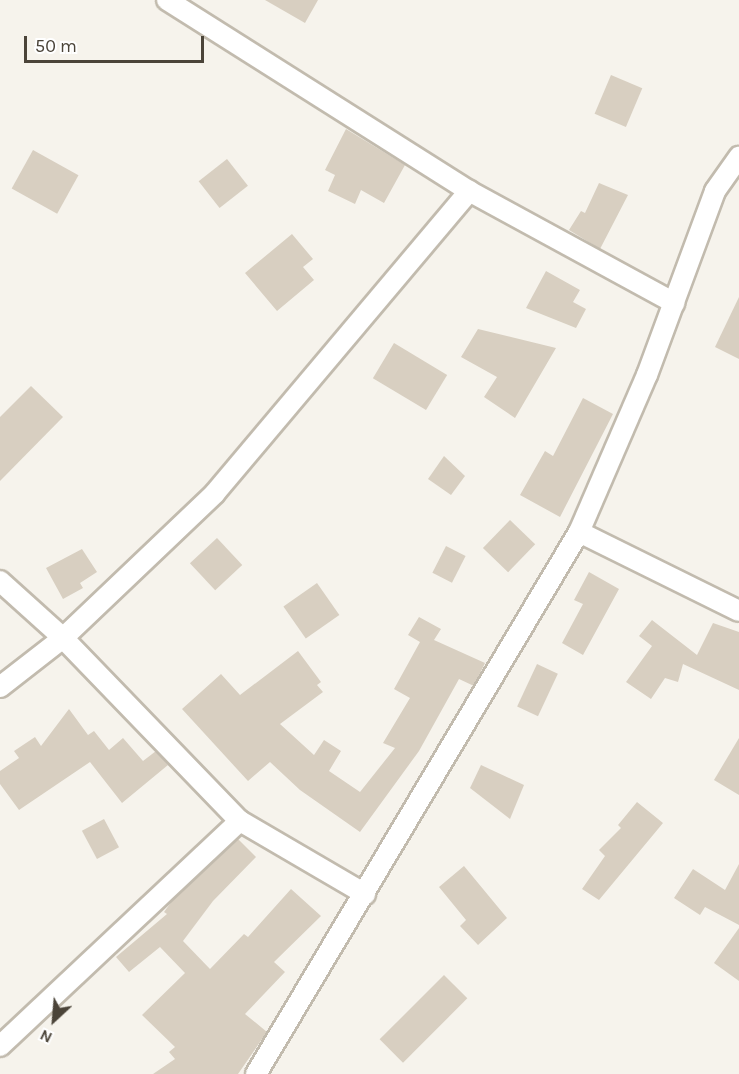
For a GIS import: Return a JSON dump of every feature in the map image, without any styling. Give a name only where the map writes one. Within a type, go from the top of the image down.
[{"type":"street","points":[[167,0],[469,191],[674,303]]},
{"type":"street","points":[[256,1074],[579,532],[647,375],[715,191],[739,157]]},
{"type":"street","points":[[0,687],[63,638],[215,493],[469,191]]},
{"type":"street","points":[[579,532],[739,611]]},
{"type":"street","points":[[0,580],[63,638],[240,821],[365,894]]},
{"type":"street","points":[[0,1046],[240,821]]},
{"type":"building","points":[[265,0],[318,0],[305,23]]},
{"type":"building","points":[[611,75],[642,88],[626,127],[595,114]]},
{"type":"building","points":[[346,129],[405,165],[384,203],[361,190],[355,204],[328,191],[335,175],[325,170]]},
{"type":"building","points":[[33,150],[78,175],[57,214],[12,188]]},
{"type":"building","points":[[227,159],[248,186],[220,208],[199,181]]},
{"type":"building","points":[[599,183],[628,195],[600,249],[569,230],[581,211],[585,213]]},
{"type":"building","points":[[292,234],[313,259],[303,267],[314,280],[277,311],[245,273]]},
{"type":"building","points":[[546,271],[580,290],[573,302],[586,309],[576,328],[526,308]]},
{"type":"building","points":[[739,297],[739,359],[715,347]]},
{"type":"building","points":[[478,329],[556,348],[515,418],[484,397],[497,377],[461,357]]},
{"type":"building","points":[[394,343],[447,375],[426,410],[373,378]]},
{"type":"building","points":[[31,386],[63,417],[0,481],[0,417]]},
{"type":"building","points":[[583,398],[613,414],[560,517],[520,495],[545,451],[553,456]]},
{"type":"building","points":[[444,456],[465,476],[451,495],[428,479]]},
{"type":"building","points":[[510,520],[535,544],[508,572],[483,548]]},
{"type":"building","points":[[217,538],[242,565],[215,590],[190,563]]},
{"type":"building","points":[[446,546],[466,556],[452,583],[432,573]]},
{"type":"building","points":[[82,549],[97,572],[80,583],[83,588],[63,599],[46,568]]},
{"type":"building","points":[[589,572],[619,589],[583,655],[562,643],[583,604],[574,600]]},
{"type":"building","points":[[317,583],[339,615],[306,638],[283,607]]},
{"type":"building","points":[[419,617],[441,629],[434,640],[485,663],[474,686],[459,679],[419,751],[360,832],[300,790],[270,762],[248,781],[182,709],[221,674],[240,695],[298,651],[321,682],[317,685],[323,692],[280,724],[314,755],[324,740],[341,751],[329,771],[360,792],[395,748],[383,743],[410,698],[394,689],[420,642],[408,635]]},
{"type":"building","points":[[652,620],[697,655],[713,623],[739,632],[739,690],[683,664],[678,682],[665,678],[651,699],[626,682],[652,646],[639,636]]},
{"type":"building","points":[[537,664],[558,674],[538,716],[517,707]]},
{"type":"building","points":[[69,709],[88,735],[94,731],[109,750],[123,738],[143,761],[156,751],[168,765],[122,803],[90,762],[19,810],[0,784],[0,771],[19,758],[14,751],[35,737],[41,746]]},
{"type":"building","points":[[739,738],[739,795],[714,780]]},
{"type":"building","points":[[481,765],[524,785],[510,819],[470,788]]},
{"type":"building","points":[[637,802],[663,823],[599,900],[582,889],[605,856],[599,850],[621,828],[618,825]]},
{"type":"building","points":[[104,819],[119,847],[97,859],[82,831]]},
{"type":"building","points":[[238,839],[256,857],[213,901],[183,941],[210,969],[244,934],[248,937],[291,889],[321,916],[274,962],[285,972],[245,1014],[267,1032],[238,1074],[153,1074],[175,1059],[169,1052],[175,1047],[142,1015],[185,973],[160,947],[129,972],[116,957],[167,914],[164,912],[172,901]]},
{"type":"building","points":[[739,864],[739,925],[705,907],[700,915],[674,898],[693,869],[725,890]]},
{"type":"building","points":[[464,866],[507,918],[478,945],[460,926],[466,920],[439,887]]},
{"type":"building","points":[[739,928],[739,981],[714,963]]},
{"type":"building","points":[[444,975],[467,998],[403,1063],[380,1039]]}]
